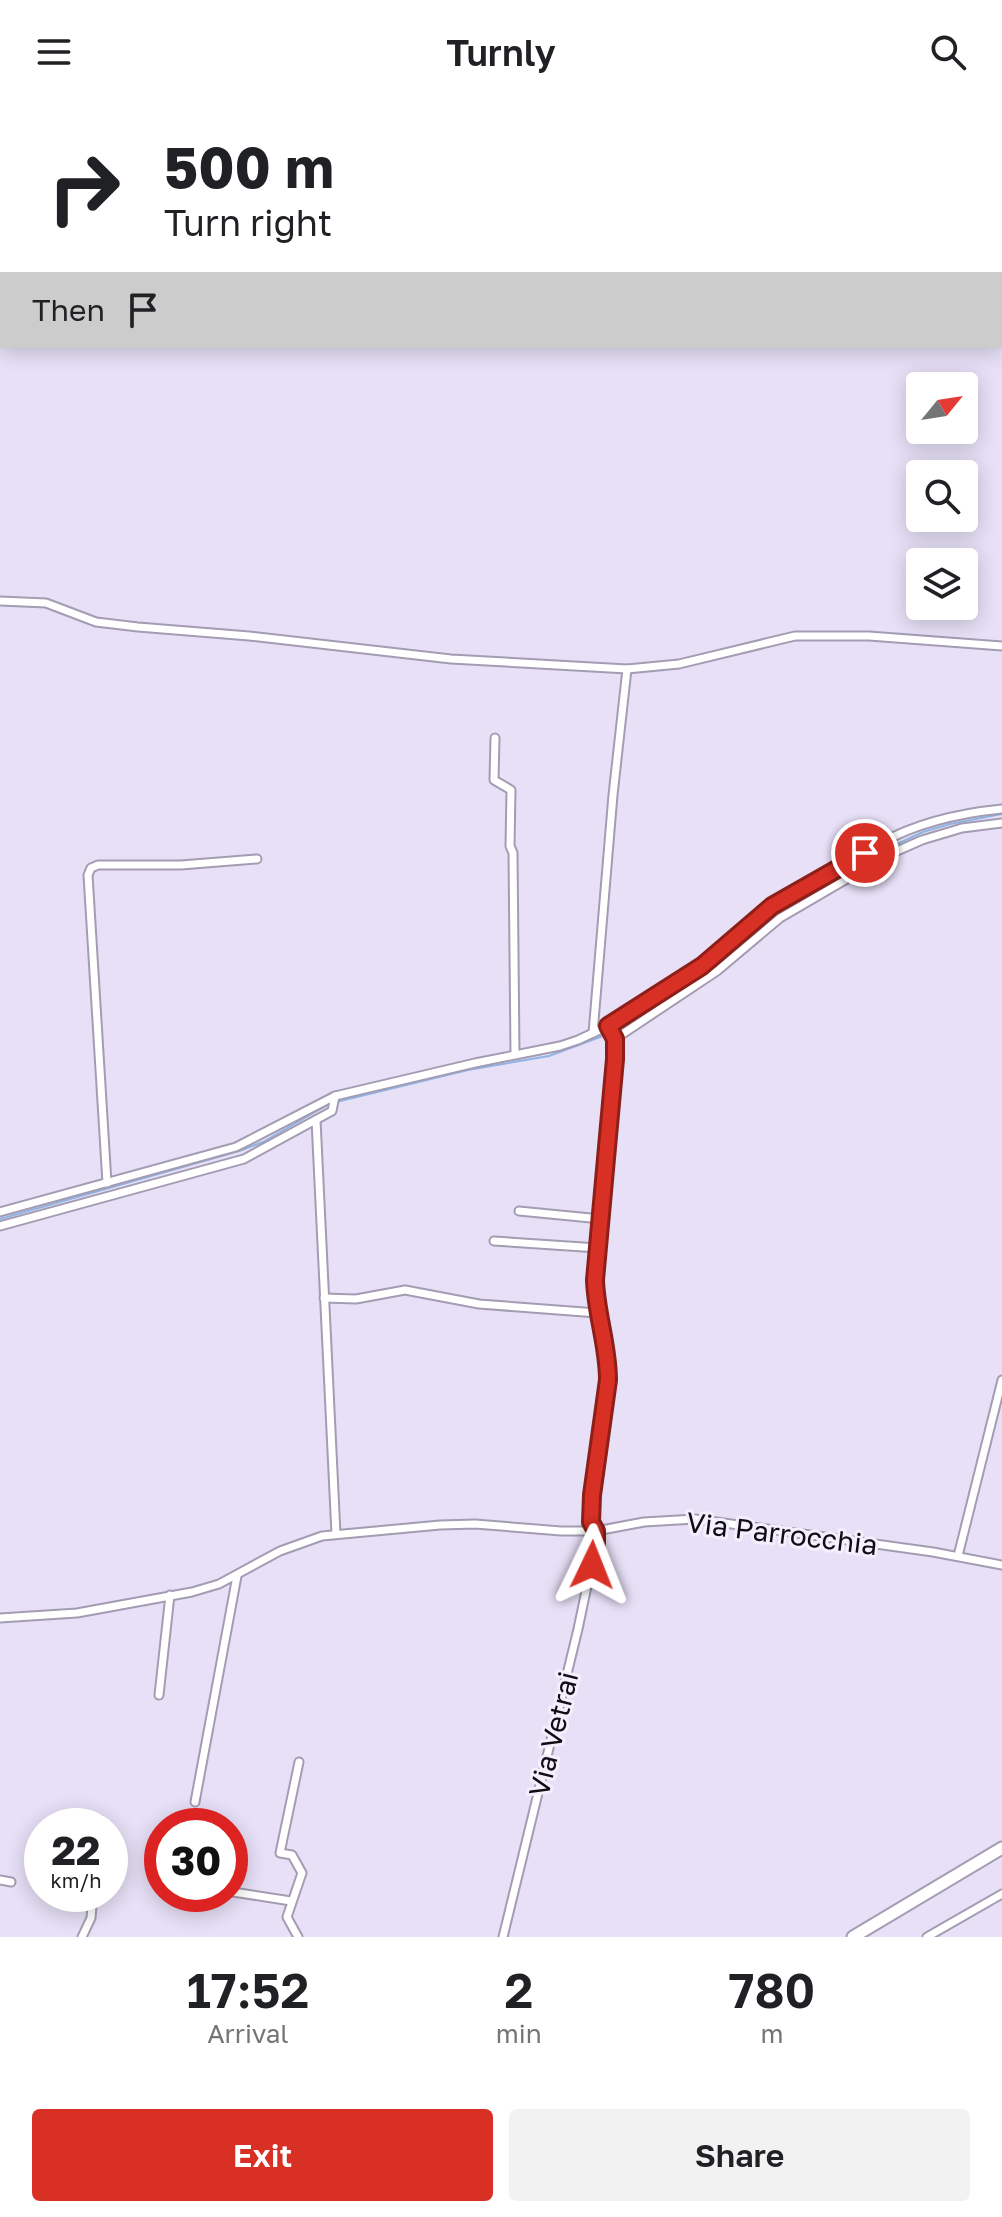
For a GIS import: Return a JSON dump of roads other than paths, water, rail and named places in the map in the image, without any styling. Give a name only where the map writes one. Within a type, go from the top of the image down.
[{"type":"main road","points":[[853,1937],[1002,1848]]},
{"type":"street","points":[[0,601],[46,603],[96,622],[138,627],[451,659],[627,669],[679,664],[795,636],[869,636],[1002,646]]},
{"type":"street","points":[[593,1033],[627,669]]},
{"type":"street","points":[[495,738],[494,780],[511,790],[515,1054]]},
{"type":"street","points":[[0,1212],[236,1147],[334,1101],[515,1054],[560,1046],[593,1033],[612,1033],[717,971],[780,918],[884,849],[898,834],[952,817],[1002,809]]},
{"type":"street","points":[[612,1033],[702,966],[772,906],[884,849],[949,832],[1002,823]]},
{"type":"street","points":[[107,1183],[88,875],[91,868],[98,865],[181,865],[257,859]]},
{"type":"street","name":"Via Vetrai","points":[[503,1937],[596,1543],[596,1531],[591,1522],[592,1495],[608,1362],[597,1313],[595,1280],[612,1033]]},
{"type":"street","points":[[0,1226],[244,1159],[332,1111],[334,1101]]},
{"type":"street","points":[[316,1120],[336,1534]]},
{"type":"street","points":[[519,1211],[601,1219]]},
{"type":"street","points":[[494,1241],[598,1248]]},
{"type":"street","points":[[324,1298],[356,1299],[405,1290],[479,1304],[597,1313]]},
{"type":"street","points":[[958,1556],[1002,1380]]},
{"type":"street","name":"Via Parrocchia","points":[[0,1618],[77,1613],[192,1592],[237,1576],[298,1543],[336,1534],[460,1524],[596,1531],[644,1522],[695,1519],[1002,1565]]},
{"type":"street","points":[[195,1802],[237,1576]]},
{"type":"street","points":[[159,1695],[170,1595]]},
{"type":"street","points":[[298,1937],[287,1917],[302,1873],[292,1855],[280,1853],[299,1762]]},
{"type":"street","points":[[0,1880],[11,1882]]},
{"type":"street","points":[[248,1894],[291,1901]]},
{"type":"street","points":[[927,1937],[1002,1894]]},
{"type":"street","points":[[82,1937],[92,1912]]},
{"type":"waterway","points":[[613,1031],[706,970],[772,914],[867,858],[923,832],[1002,814]]},
{"type":"waterway","points":[[336,1102],[468,1070],[549,1056],[608,1034]]},
{"type":"waterway","points":[[0,1219],[239,1151],[263,1142],[329,1104]]}]
